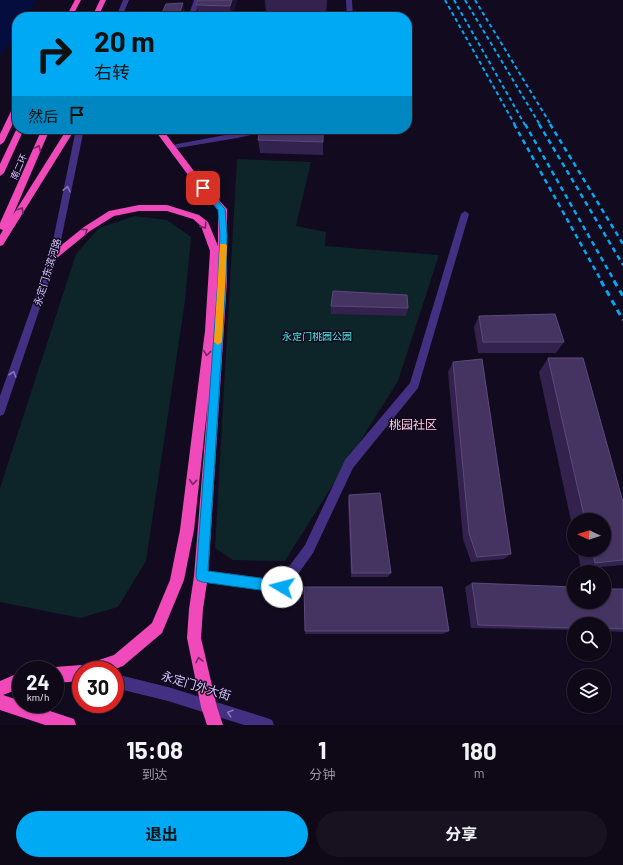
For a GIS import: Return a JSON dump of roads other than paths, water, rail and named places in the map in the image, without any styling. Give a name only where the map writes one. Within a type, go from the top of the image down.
[{"type":"highway","points":[[72,12],[78,0]]},
{"type":"highway","points":[[97,12],[103,0]]},
{"type":"highway","points":[[0,142],[12,117]]},
{"type":"highway","name":"南二环","points":[[0,173],[18,134]]},
{"type":"highway","name":"南二环","points":[[0,235],[44,134]]},
{"type":"highway","points":[[0,243],[68,134]]},
{"type":"highway","points":[[162,134],[194,178],[222,209],[222,280],[202,576],[196,609],[194,638],[209,707],[215,725]]},
{"type":"highway","points":[[54,255],[87,229],[112,213],[139,208],[167,208],[196,217],[205,224],[215,250],[210,331],[188,530],[177,580],[157,628],[115,661]]},
{"type":"highway","points":[[0,689],[12,684]]},
{"type":"highway","points":[[0,702],[68,725]]},
{"type":"street","points":[[121,12],[126,0]]},
{"type":"street","points":[[349,0],[350,12]]},
{"type":"street","name":"永定门东滨河路","points":[[0,411],[54,255],[79,134]]},
{"type":"street","points":[[172,147],[246,134]]},
{"type":"street","points":[[202,576],[282,587],[309,549],[349,464],[414,385],[465,214]]},
{"type":"street","name":"永定门外大街","points":[[124,683],[168,694],[267,725]]},
{"type":"lane","points":[[193,12],[197,0]]},
{"type":"railway","points":[[445,0],[515,125]]},
{"type":"railway","points":[[454,0],[525,125]]},
{"type":"railway","points":[[465,0],[540,125]]},
{"type":"railway","points":[[475,0],[551,125]]},
{"type":"railway","points":[[514,124],[602,282]]},
{"type":"railway","points":[[525,124],[615,282]]},
{"type":"railway","points":[[539,124],[623,265]]},
{"type":"railway","points":[[550,124],[623,244]]},
{"type":"railway","points":[[601,281],[623,320]]},
{"type":"railway","points":[[614,281],[623,296]]},
{"type":"district","name":"桃园社区","points":[[413,425]]},
{"type":"park label","name":"永定门桃园公园","points":[[317,336]]}]
